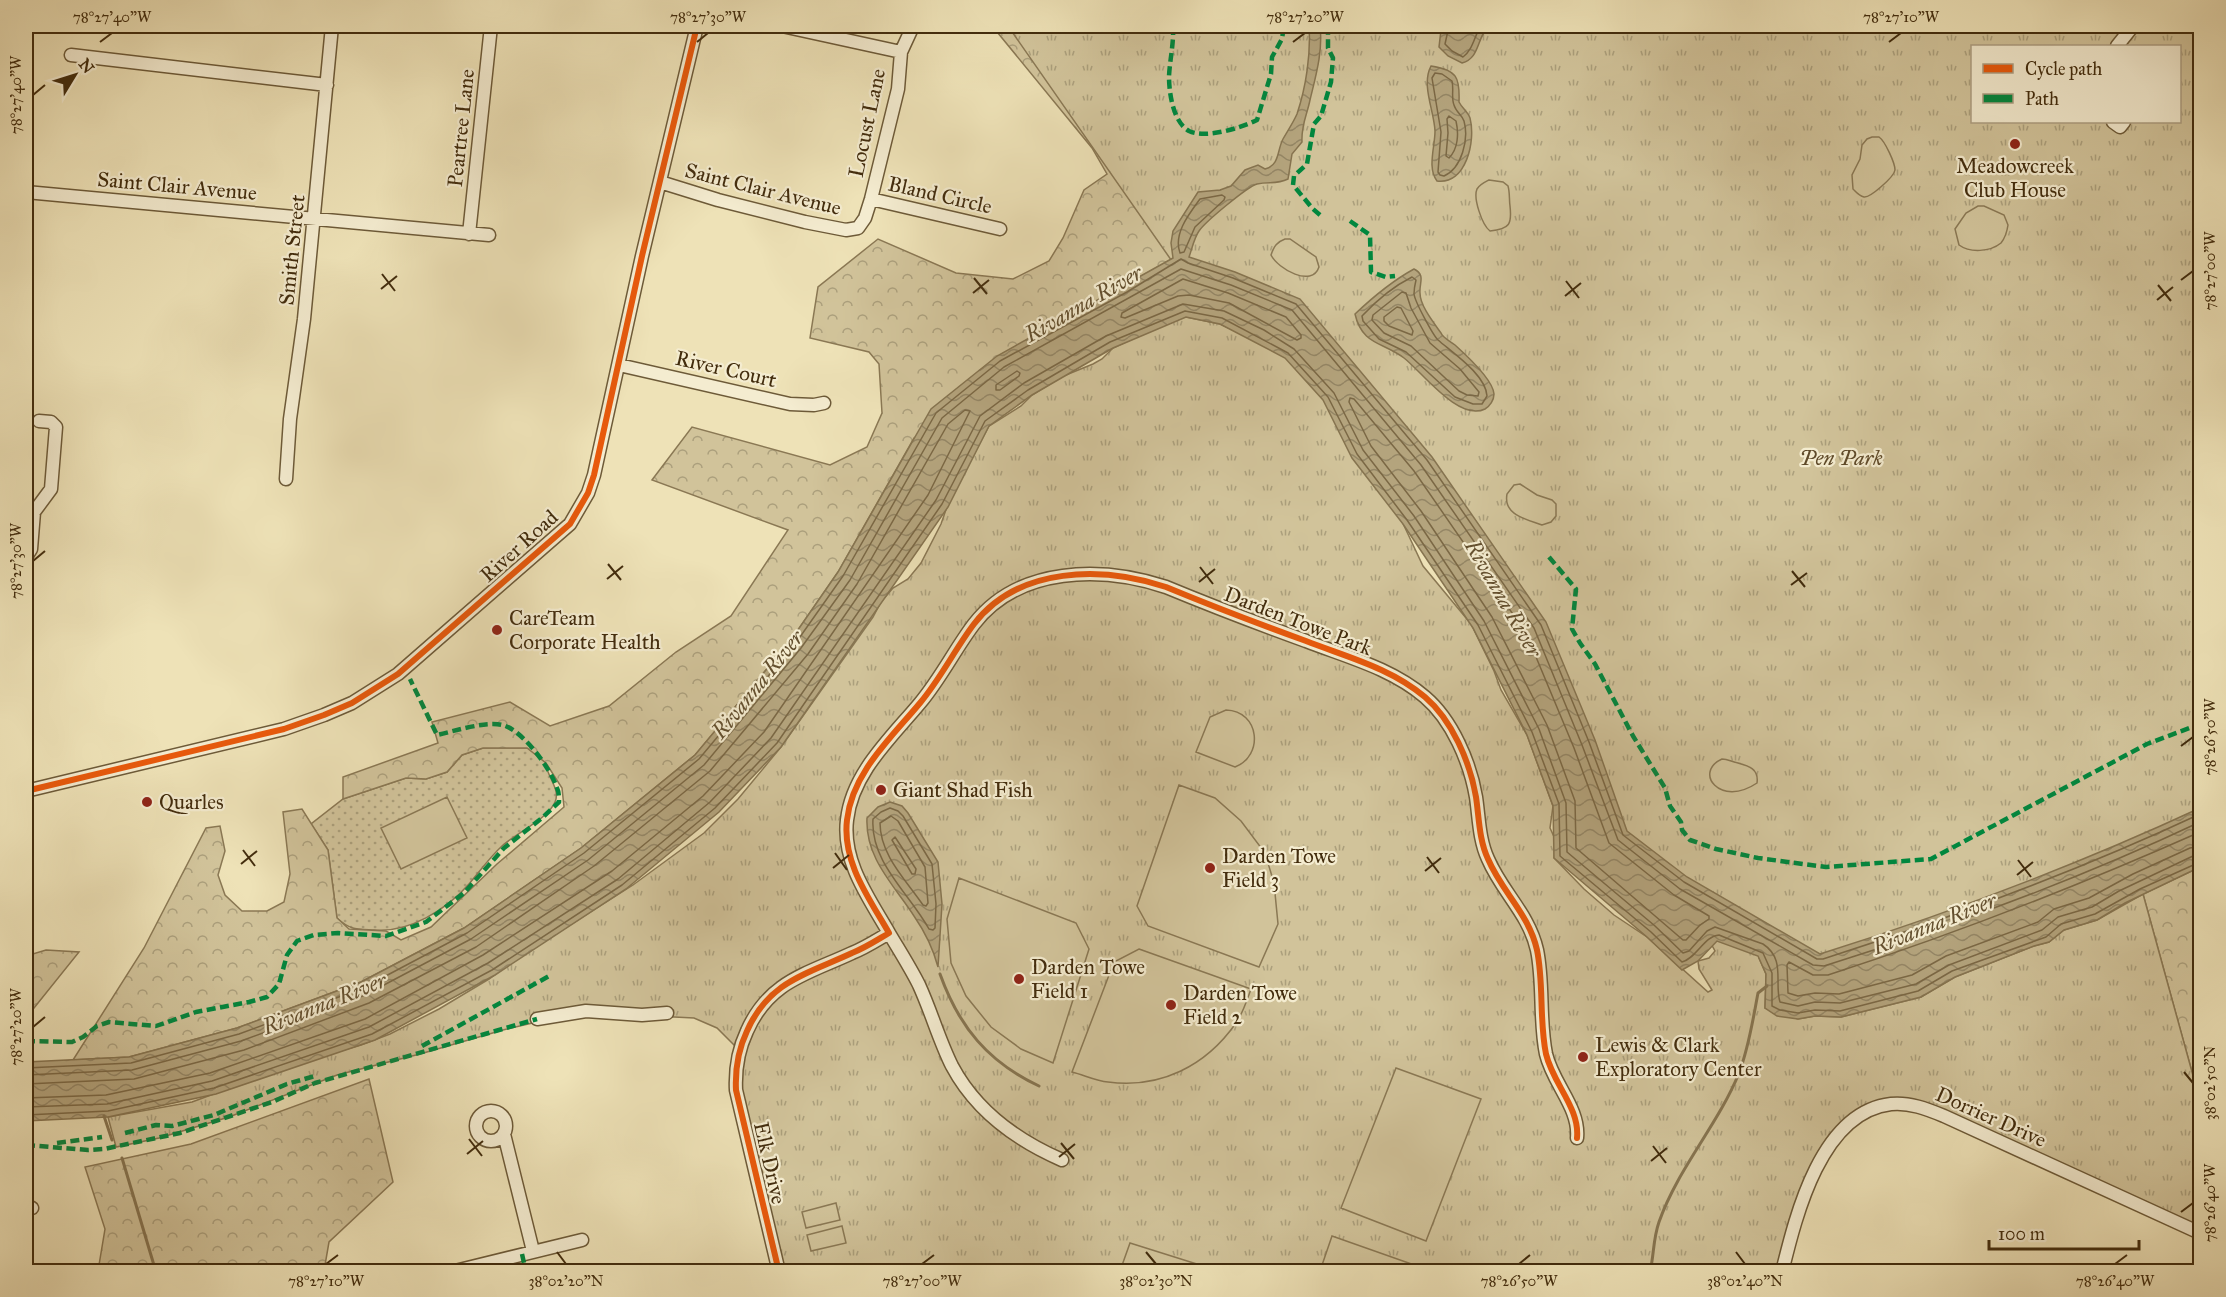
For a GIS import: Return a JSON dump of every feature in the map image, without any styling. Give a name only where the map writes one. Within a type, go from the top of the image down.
[{"type":"street","name":"Smith Street","points":[[286,478],[290,418],[315,218],[332,26]]},
{"type":"street","name":"Peartree Lane","points":[[469,234],[491,26]]},
{"type":"street","name":"River Road","points":[[26,791],[296,726],[352,703],[398,674],[570,524],[588,493],[594,475],[696,26]]},
{"type":"street","points":[[782,26],[901,52]]},
{"type":"street","name":"Locust Lane","points":[[858,228],[866,218],[898,90],[901,52],[913,26]]},
{"type":"street","points":[[2118,45],[2133,26]]},
{"type":"street","points":[[71,55],[327,85]]},
{"type":"street","name":"Saint Clair Avenue","points":[[660,182],[718,200],[805,222],[846,230],[858,228]]},
{"type":"street","name":"Saint Clair Avenue","points":[[26,192],[489,235]]},
{"type":"street","name":"Bland Circle","points":[[871,199],[1000,229]]},
{"type":"street","name":"River Court","points":[[619,365],[790,404],[824,403]]},
{"type":"street","points":[[26,556],[31,549],[34,512],[51,489],[56,428],[51,422],[39,421]]},
{"type":"street","name":"Darden Towe Park","points":[[1062,1160],[1036,1149],[1002,1126],[987,1113],[962,1083],[943,1045],[917,982],[854,871],[847,838],[849,806],[858,782],[868,766],[924,699],[974,624],[986,610],[1008,592],[1035,581],[1104,574],[1146,581],[1391,674],[1427,699],[1440,714],[1452,732],[1470,775],[1487,858],[1533,933],[1539,966],[1546,1055],[1553,1074],[1576,1118],[1577,1138]]},
{"type":"street","name":"Elk Drive","points":[[779,1272],[736,1090],[737,1061],[750,1024],[758,1010],[777,990],[799,975],[852,953],[889,933]]},
{"type":"street","points":[[537,1019],[586,1011],[642,1015],[667,1013]]},
{"type":"street","name":"Dorrier Drive","points":[[1782,1272],[1811,1180],[1832,1142],[1854,1119],[1868,1110],[1892,1104],[1921,1107],[1944,1116],[2200,1233]]},
{"type":"street","points":[[504,1134],[533,1251]]},
{"type":"street","points":[[451,1272],[582,1240]]},
{"type":"green space","points":[[994,26],[1309,26],[1174,258],[1124,286],[914,438],[838,572],[791,640],[695,755],[581,848],[464,928],[361,982],[237,1028],[129,1057],[73,1060],[144,948],[206,828],[220,826],[225,851],[218,875],[225,895],[242,911],[267,911],[284,902],[290,874],[283,812],[302,809],[328,850],[337,918],[349,929],[386,931],[401,940],[431,927],[497,864],[564,807],[562,788],[546,763],[527,748],[483,748],[462,755],[447,772],[426,779],[406,778],[343,799],[343,777],[438,743],[432,722],[510,702],[550,726],[609,706],[676,652],[731,616],[788,530],[652,480],[692,427],[830,465],[867,447],[882,413],[879,364],[869,352],[810,338],[818,287],[878,239],[956,273],[1013,279],[1049,261],[1063,238],[1084,190],[1107,174],[1092,148]]},
{"type":"green space","name":"Pen Park","points":[[1008,26],[2200,26],[2200,815],[1867,959],[1759,958],[1766,974],[1765,1008],[1798,1019],[1815,1016],[1841,1017],[1921,997],[1955,977],[2049,942],[2064,930],[2097,920],[2143,894],[2200,1101],[2200,1236],[1919,1108],[1873,1111],[1853,1124],[1823,1158],[1783,1271],[780,1271],[736,1097],[739,1050],[717,1028],[694,1018],[595,1013],[554,1018],[503,1030],[337,1075],[229,1117],[159,1138],[116,1147],[108,1117],[192,1102],[295,1064],[361,1045],[390,1034],[439,1009],[633,885],[704,833],[738,799],[781,747],[873,617],[881,602],[893,588],[908,579],[921,563],[941,524],[949,501],[989,426],[1061,377],[1093,364],[1113,348],[1181,316],[1220,324],[1302,362],[1399,515],[1423,566],[1471,624],[1501,690],[1527,735],[1553,806],[1550,828],[1555,839],[1554,858],[1584,889],[1614,915],[1647,937],[1708,992],[1712,990],[1699,969],[1698,961],[1709,958],[1715,951],[1710,942],[1633,875],[1300,314],[1183,277]]},
{"type":"green space","points":[[1872,137],[1879,137],[1884,143],[1895,170],[1881,186],[1864,197],[1853,189],[1852,175],[1860,159],[1862,145]]},
{"type":"green space","points":[[1489,180],[1503,182],[1508,186],[1511,212],[1510,221],[1506,227],[1490,231],[1481,217],[1476,193],[1480,186]]},
{"type":"green space","points":[[1978,206],[1984,206],[2004,215],[2008,225],[2006,235],[2001,243],[1991,248],[1980,250],[1964,248],[1959,245],[1955,229],[1966,213]]},
{"type":"green space","points":[[1290,239],[1316,257],[1319,267],[1315,273],[1303,276],[1280,266],[1271,255],[1278,243]]},
{"type":"green space","points":[[1520,484],[1556,504],[1556,516],[1551,522],[1542,525],[1512,511],[1507,501],[1507,494],[1514,485]]},
{"type":"green space","points":[[1226,710],[1237,712],[1246,718],[1254,735],[1251,754],[1235,767],[1196,752],[1210,717]]},
{"type":"green space","points":[[483,748],[528,748],[546,763],[555,787],[556,797],[546,814],[502,846],[460,894],[426,918],[400,928],[374,930],[350,927],[337,918],[328,850],[311,824],[343,799],[406,778],[426,779],[447,772],[462,755]]},
{"type":"green space","points":[[1722,759],[1742,764],[1755,771],[1757,783],[1744,790],[1732,792],[1722,790],[1711,779],[1710,772],[1714,765]]},
{"type":"green space","name":"Darden Towe Field 3","points":[[1179,785],[1215,798],[1241,821],[1265,853],[1274,883],[1278,924],[1259,967],[1148,926],[1137,906]]},
{"type":"green space","points":[[447,797],[467,838],[401,869],[381,828]]},
{"type":"green space","points":[[2200,867],[2200,1101],[2143,894]]},
{"type":"green space","name":"Darden Towe Field 1","points":[[959,878],[1076,923],[1089,949],[1053,1063],[1021,1049],[991,1027],[966,996],[951,963],[947,919]]},
{"type":"green space","name":"Darden Towe Field 2","points":[[1139,949],[1251,989],[1241,1015],[1211,1051],[1180,1071],[1163,1078],[1127,1083],[1104,1081],[1072,1072],[1114,962]]},
{"type":"green space","points":[[46,950],[79,952],[26,1018],[26,956]]},
{"type":"green space","points":[[1396,1068],[1481,1099],[1426,1241],[1341,1208]]},
{"type":"green space","points":[[369,1079],[393,1182],[329,1242],[324,1271],[98,1271],[105,1229],[85,1167],[191,1144]]},
{"type":"green space","points":[[836,1203],[840,1220],[806,1228],[802,1212]]},
{"type":"green space","points":[[842,1226],[846,1243],[811,1251],[807,1235]]},
{"type":"green space","points":[[1332,1236],[1420,1267],[1419,1271],[1320,1271]]},
{"type":"green space","points":[[1130,1243],[1219,1271],[1120,1271]]},
{"type":"water","name":"Rivanna River","points":[[1309,26],[1320,26],[1320,54],[1303,125],[1302,142],[1292,154],[1288,179],[1257,184],[1236,198],[1199,231],[1189,257],[1235,272],[1300,299],[1432,457],[1546,622],[1595,740],[1627,831],[1687,877],[1820,954],[2013,887],[2200,808],[2200,867],[2125,903],[2097,920],[2064,930],[2049,942],[1955,977],[1921,997],[1841,1017],[1815,1016],[1798,1019],[1777,1016],[1765,1008],[1766,974],[1758,956],[1717,941],[1698,961],[1682,970],[1554,858],[1553,806],[1527,735],[1473,628],[1403,524],[1352,458],[1323,400],[1285,358],[1220,324],[1186,317],[1113,348],[1032,395],[989,426],[948,507],[781,747],[719,812],[626,889],[495,975],[375,1040],[216,1094],[108,1117],[26,1121],[26,1062],[129,1057],[237,1028],[361,982],[464,928],[581,848],[695,755],[791,640],[838,572],[931,409],[997,356],[1173,258],[1171,243],[1173,231],[1198,192],[1220,190],[1231,186],[1245,170],[1258,165],[1265,169],[1273,164],[1300,104],[1308,59]]},
{"type":"water","points":[[1446,26],[1490,26],[1482,35],[1476,52],[1462,63],[1448,56],[1439,47],[1441,30]]},
{"type":"water","points":[[1431,66],[1446,70],[1455,76],[1459,86],[1459,102],[1470,118],[1471,127],[1470,149],[1462,169],[1447,180],[1437,181],[1432,170],[1435,131],[1427,81]]},
{"type":"water","points":[[1414,269],[1420,274],[1421,298],[1431,319],[1443,336],[1478,368],[1489,382],[1494,394],[1490,405],[1485,409],[1475,411],[1453,402],[1404,358],[1374,342],[1358,324],[1355,314],[1383,290]]},
{"type":"water","points":[[890,802],[902,806],[908,813],[938,862],[942,904],[938,967],[925,934],[882,870],[871,846],[867,818],[878,807]]},
{"type":"waterway","points":[[940,974],[956,1010],[978,1041],[1005,1066],[1039,1086]]},
{"type":"waterway","points":[[1650,1272],[1657,1228],[1667,1202],[1720,1111],[1739,1073],[1758,993],[1767,986]]},
{"type":"waterway","points":[[104,1116],[112,1140]]},
{"type":"waterway","points":[[122,1158],[156,1272]]},
{"type":"marked path","points":[[1173,26],[1169,76],[1173,106],[1184,127],[1189,131],[1204,134],[1233,129],[1257,120],[1271,74],[1272,57],[1282,39],[1281,26]]},
{"type":"marked path","points":[[1320,215],[1293,185],[1294,176],[1307,164],[1314,124],[1321,116],[1331,82],[1333,58],[1328,48],[1328,26]]},
{"type":"marked path","points":[[1350,221],[1370,235],[1371,272],[1386,277],[1395,276]]},
{"type":"marked path","points":[[1549,557],[1576,589],[1572,629],[1595,664],[1633,736],[1665,788],[1670,806],[1681,822],[1682,830],[1690,840],[1716,849],[1758,858],[1826,867],[1931,859],[2147,744],[2200,724]]},
{"type":"marked path","points":[[26,1041],[72,1042],[97,1026],[109,1022],[156,1026],[196,1012],[267,997],[279,984],[287,955],[297,941],[314,935],[338,933],[386,936],[426,922],[464,893],[504,848],[559,802],[558,790],[549,771],[535,751],[518,734],[502,725],[487,724],[437,735],[410,679]]},
{"type":"marked path","points":[[422,1046],[551,975]]},
{"type":"marked path","points":[[26,1145],[88,1150],[104,1149],[180,1133],[272,1102],[315,1083],[537,1019]]},
{"type":"marked path","points":[[125,1133],[156,1125],[172,1126],[214,1115],[287,1084],[315,1076]]},
{"type":"marked path","points":[[57,1143],[102,1137]]},
{"type":"marked path","points":[[522,1254],[526,1272]]},
{"type":"cycle path","points":[[26,791],[284,729],[352,703],[398,674],[570,524],[588,493],[594,475],[642,256],[697,26]]},
{"type":"cycle path","points":[[779,1272],[736,1090],[741,1045],[756,1014],[778,990],[791,981],[862,949],[889,933],[859,879],[849,850],[847,820],[856,787],[874,757],[928,693],[974,624],[993,605],[1014,591],[1038,581],[1063,576],[1089,574],[1115,576],[1166,587],[1383,671],[1412,687],[1435,706],[1444,717],[1458,743],[1469,770],[1485,852],[1533,937],[1539,963],[1546,1054],[1574,1116],[1577,1138]]},
{"type":"place","name":"Meadowcreek Club House","points":[[2015,144]]},
{"type":"place","name":"CareTeam Corporate Health","points":[[497,630]]},
{"type":"place","name":"Giant Shad Fish","points":[[881,790]]},
{"type":"place","name":"Quarles","points":[[147,802]]},
{"type":"place","name":"Darden Towe Field 3","points":[[1210,868]]},
{"type":"place","name":"Darden Towe Field 1","points":[[1019,979]]},
{"type":"place","name":"Darden Towe Field 2","points":[[1171,1005]]},
{"type":"place","name":"Lewis & Clark Exploratory Center","points":[[1583,1057]]}]
